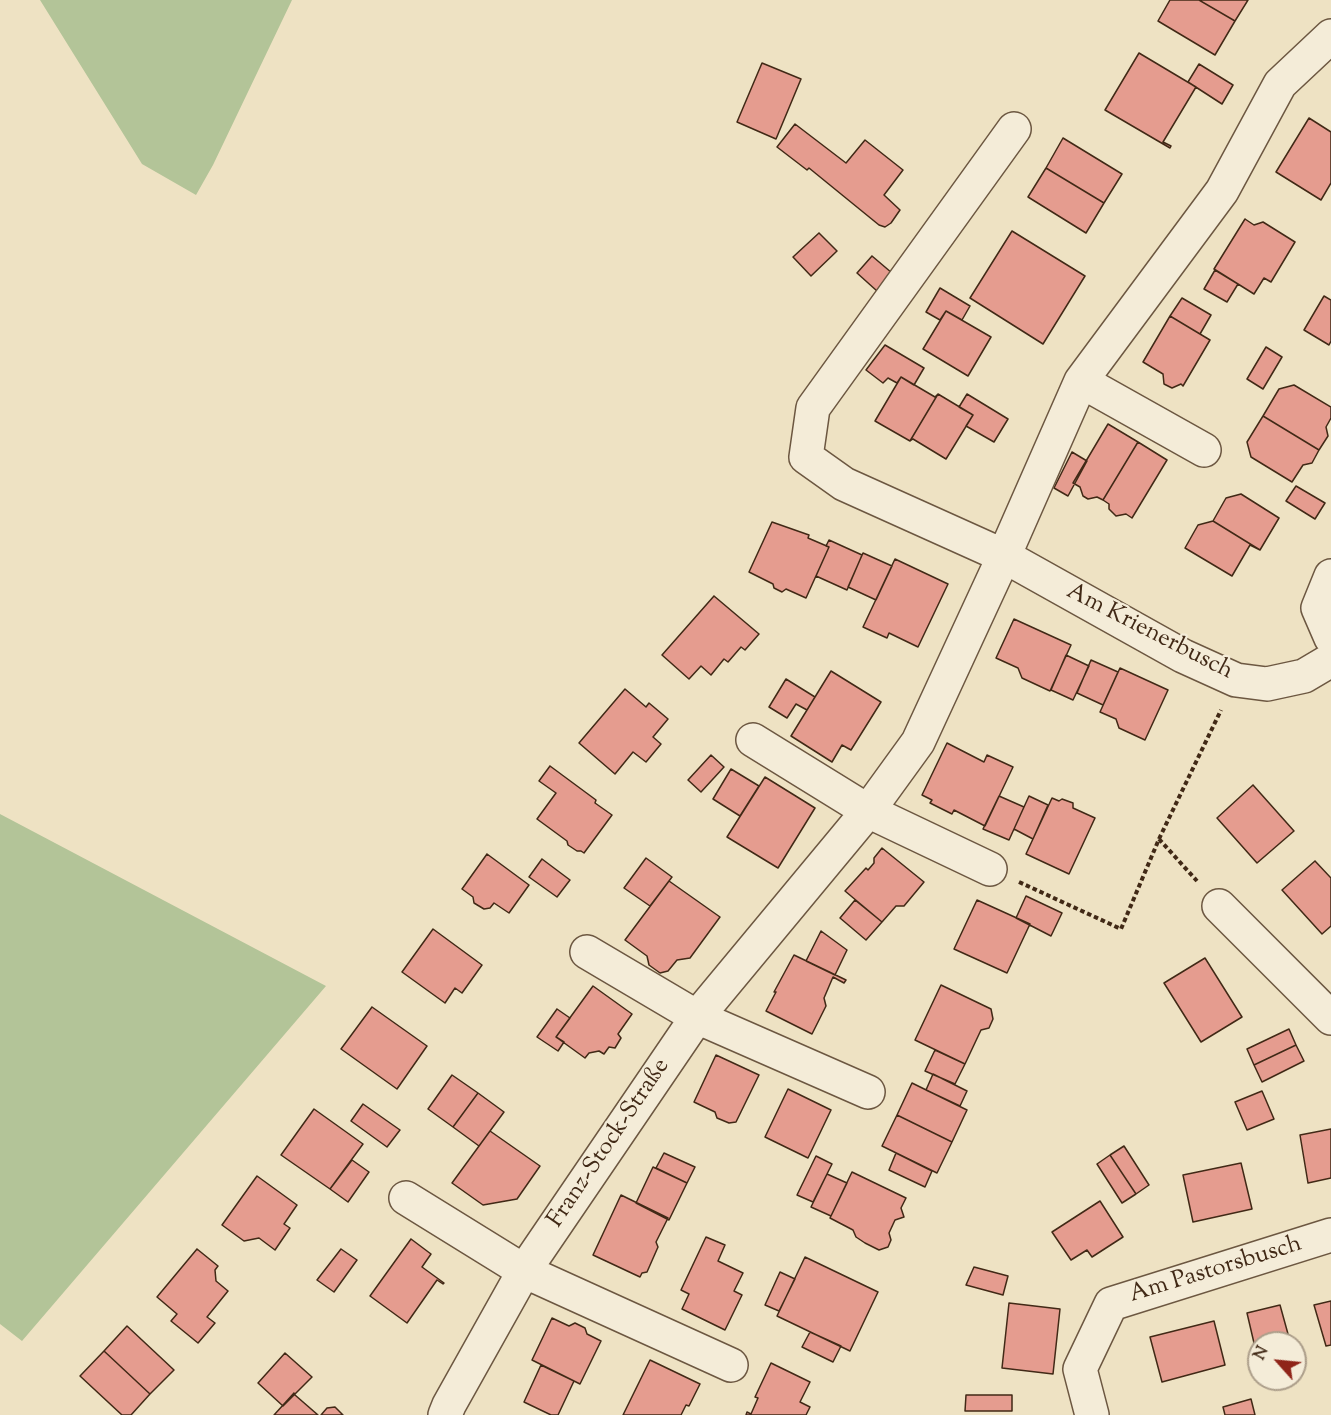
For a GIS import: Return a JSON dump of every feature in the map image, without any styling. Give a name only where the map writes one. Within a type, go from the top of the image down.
[{"type":"street","name":"Franz-Stock-Straße","points":[[444,1412],[524,1271],[697,1017],[868,811],[918,742],[1004,556],[1081,381],[1222,190],[1280,84],[1331,36]]},
{"type":"street","name":"Am Krienerbusch","points":[[1014,129],[813,408],[806,457],[844,484],[1004,556],[1183,656],[1236,680],[1267,684],[1304,676],[1331,660]]},
{"type":"street","points":[[1081,381],[1204,450]]},
{"type":"street","points":[[1331,576],[1318,608],[1331,638]]},
{"type":"street","points":[[753,740],[868,811],[990,868]]},
{"type":"street","points":[[1219,906],[1331,1018]]},
{"type":"street","points":[[587,952],[697,1017],[868,1092]]},
{"type":"street","points":[[406,1198],[524,1271],[731,1365]]},
{"type":"street","name":"Am Pastorsbusch","points":[[1092,1415],[1080,1369],[1111,1304],[1331,1235]]},
{"type":"path","points":[[990,868],[1121,929],[1159,839],[1236,680]]},
{"type":"path","points":[[1159,839],[1219,906]]},
{"type":"green space","points":[[40,0],[292,0],[213,165],[196,195],[142,164]]},
{"type":"green space","points":[[0,814],[326,986],[22,1341],[0,1324]]},
{"type":"building","points":[[1170,0],[1199,0],[1235,21],[1215,55],[1158,21]]},
{"type":"building","points":[[1199,0],[1248,0],[1235,21]]},
{"type":"building","points":[[1139,53],[1196,87],[1163,142],[1171,146],[1170,148],[1105,110]]},
{"type":"building","points":[[762,63],[801,79],[776,139],[737,122]]},
{"type":"building","points":[[1199,64],[1233,85],[1222,104],[1188,82]]},
{"type":"building","points":[[1309,118],[1331,132],[1331,183],[1321,200],[1276,172]]},
{"type":"building","points":[[795,124],[846,163],[865,140],[903,170],[884,195],[900,210],[891,223],[885,227],[879,225],[809,168],[807,170],[777,147]]},
{"type":"building","points":[[1063,138],[1122,174],[1104,203],[1046,168]]},
{"type":"building","points":[[1046,168],[1104,203],[1086,233],[1028,197]]},
{"type":"building","points":[[1245,219],[1254,225],[1263,222],[1295,242],[1271,282],[1264,278],[1254,294],[1214,269]]},
{"type":"building","points":[[1012,231],[1085,276],[1043,344],[970,298]]},
{"type":"building","points":[[819,233],[837,251],[811,276],[793,257]]},
{"type":"building","points":[[872,256],[892,273],[877,291],[857,273]]},
{"type":"building","points":[[1215,270],[1238,284],[1227,302],[1204,289]]},
{"type":"building","points":[[940,288],[970,306],[962,320],[946,311],[940,320],[926,312]]},
{"type":"building","points":[[1324,296],[1331,300],[1331,341],[1329,345],[1304,330]]},
{"type":"building","points":[[1182,298],[1211,315],[1200,334],[1170,316]]},
{"type":"building","points":[[946,311],[991,337],[968,376],[923,349]]},
{"type":"building","points":[[1170,316],[1210,340],[1183,386],[1181,384],[1172,388],[1164,384],[1163,374],[1143,362]]},
{"type":"building","points":[[885,345],[924,368],[914,385],[901,377],[897,383],[888,378],[883,383],[866,370]]},
{"type":"building","points":[[1266,347],[1282,357],[1263,389],[1247,379]]},
{"type":"building","points":[[901,377],[935,397],[938,394],[910,441],[875,421]]},
{"type":"building","points":[[1294,385],[1331,407],[1331,418],[1326,427],[1328,436],[1319,450],[1263,416],[1279,389]]},
{"type":"building","points":[[938,394],[973,415],[946,459],[913,439],[910,441]]},
{"type":"building","points":[[967,394],[1008,419],[994,442],[966,426],[973,415],[959,407]]},
{"type":"building","points":[[1263,416],[1319,450],[1312,463],[1303,465],[1292,482],[1251,457],[1247,442]]},
{"type":"building","points":[[1108,424],[1138,442],[1103,500],[1097,497],[1088,499],[1083,496],[1080,487],[1073,483]]},
{"type":"building","points":[[1138,442],[1167,460],[1132,518],[1126,514],[1116,516],[1109,509],[1109,504],[1103,500]]},
{"type":"building","points":[[1072,452],[1087,461],[1068,496],[1054,488]]},
{"type":"building","points":[[1296,486],[1325,503],[1315,519],[1286,501]]},
{"type":"building","points":[[1241,494],[1279,518],[1260,550],[1213,521],[1226,498]]},
{"type":"building","points":[[1213,521],[1260,550],[1250,545],[1232,576],[1185,548],[1198,525]]},
{"type":"building","points":[[772,522],[809,535],[808,538],[829,547],[806,598],[786,589],[782,592],[774,588],[773,584],[749,572]]},
{"type":"building","points":[[829,540],[862,555],[847,590],[816,576],[829,547],[826,546]]},
{"type":"building","points":[[863,553],[892,566],[876,600],[848,587]]},
{"type":"building","points":[[895,559],[948,584],[918,647],[889,633],[887,638],[863,627]]},
{"type":"building","points":[[714,596],[759,634],[745,650],[741,647],[728,662],[724,659],[711,675],[701,666],[689,679],[662,655]]},
{"type":"building","points":[[1014,619],[1071,645],[1050,691],[1022,678],[1018,668],[996,658]]},
{"type":"building","points":[[1066,655],[1089,666],[1073,700],[1051,690]]},
{"type":"building","points":[[1091,660],[1118,672],[1103,705],[1077,693]]},
{"type":"building","points":[[1120,668],[1168,690],[1145,740],[1119,728],[1116,719],[1100,712]]},
{"type":"building","points":[[831,671],[881,702],[851,750],[842,745],[832,762],[791,736]]},
{"type":"building","points":[[786,679],[815,697],[807,710],[796,704],[787,718],[769,707]]},
{"type":"building","points":[[625,689],[646,707],[649,703],[668,719],[653,737],[661,744],[646,762],[633,752],[615,774],[579,743]]},
{"type":"building","points":[[947,743],[984,762],[987,755],[1013,767],[985,826],[954,810],[952,814],[930,803],[932,800],[922,795]]},
{"type":"building","points":[[711,755],[724,767],[701,792],[688,780]]},
{"type":"building","points":[[550,766],[596,800],[595,803],[612,815],[584,853],[568,845],[567,841],[537,819],[556,793],[539,781]]},
{"type":"building","points":[[731,769],[759,786],[740,816],[713,799]]},
{"type":"building","points":[[765,777],[815,808],[778,868],[727,837]]},
{"type":"building","points":[[1253,785],[1294,831],[1257,863],[1217,818]]},
{"type":"building","points":[[999,796],[1024,807],[1009,840],[983,829]]},
{"type":"building","points":[[1029,796],[1048,805],[1033,839],[1014,829]]},
{"type":"building","points":[[1052,798],[1073,803],[1073,808],[1095,818],[1069,874],[1026,854]]},
{"type":"building","points":[[882,848],[924,882],[904,906],[896,906],[882,922],[845,891],[866,868],[868,870]]},
{"type":"building","points":[[487,854],[529,885],[509,913],[494,903],[490,908],[484,909],[474,903],[473,897],[462,889]]},
{"type":"building","points":[[646,858],[672,877],[650,906],[624,888]]},
{"type":"building","points":[[542,859],[570,880],[557,897],[529,877]]},
{"type":"building","points":[[1315,861],[1331,878],[1331,926],[1322,934],[1282,890]]},
{"type":"building","points":[[669,881],[720,917],[690,958],[677,960],[668,971],[660,973],[649,965],[647,956],[625,940]]},
{"type":"building","points":[[1026,896],[1062,913],[1051,936],[1016,918]]},
{"type":"building","points":[[855,900],[882,922],[866,940],[840,918]]},
{"type":"building","points":[[977,900],[1030,924],[1007,973],[954,949]]},
{"type":"building","points":[[433,929],[482,965],[462,993],[455,988],[445,1003],[402,972]]},
{"type":"building","points":[[821,931],[847,950],[835,975],[806,961]]},
{"type":"building","points":[[794,955],[846,980],[844,983],[833,977],[824,998],[826,1006],[812,1034],[766,1011]]},
{"type":"building","points":[[1205,958],[1242,1017],[1201,1042],[1164,983]]},
{"type":"building","points":[[941,985],[991,1009],[993,1019],[989,1028],[981,1030],[965,1064],[915,1040]]},
{"type":"building","points":[[593,986],[632,1014],[618,1034],[621,1038],[615,1048],[609,1047],[604,1054],[599,1051],[589,1053],[585,1058],[556,1037]]},
{"type":"building","points":[[372,1007],[427,1046],[397,1089],[341,1049]]},
{"type":"building","points":[[557,1009],[570,1018],[556,1037],[564,1042],[558,1051],[537,1037]]},
{"type":"building","points":[[1289,1029],[1296,1045],[1254,1065],[1247,1049]]},
{"type":"building","points":[[1296,1045],[1304,1061],[1262,1082],[1254,1065]]},
{"type":"building","points":[[935,1050],[965,1064],[955,1084],[925,1071]]},
{"type":"building","points":[[716,1055],[759,1075],[736,1122],[729,1123],[717,1118],[715,1112],[694,1102]]},
{"type":"building","points":[[933,1074],[967,1091],[960,1106],[926,1090]]},
{"type":"building","points":[[452,1075],[478,1093],[453,1127],[428,1109]]},
{"type":"building","points":[[912,1083],[967,1110],[952,1142],[897,1115]]},
{"type":"building","points":[[788,1089],[831,1110],[808,1158],[765,1137]]},
{"type":"building","points":[[1262,1091],[1274,1119],[1247,1130],[1235,1102]]},
{"type":"building","points":[[478,1093],[504,1112],[479,1146],[453,1127]]},
{"type":"building","points":[[363,1104],[400,1130],[387,1147],[351,1121]]},
{"type":"building","points":[[314,1109],[363,1144],[330,1189],[281,1155]]},
{"type":"building","points":[[897,1115],[952,1142],[937,1173],[882,1146]]},
{"type":"building","points":[[1331,1129],[1331,1178],[1308,1183],[1300,1135]]},
{"type":"building","points":[[490,1131],[540,1166],[517,1199],[483,1205],[452,1183]]},
{"type":"building","points":[[1124,1146],[1149,1185],[1136,1194],[1110,1155]]},
{"type":"building","points":[[664,1153],[695,1167],[687,1183],[656,1168]]},
{"type":"building","points":[[896,1153],[932,1171],[925,1187],[889,1170]]},
{"type":"building","points":[[1110,1155],[1136,1194],[1122,1203],[1097,1164]]},
{"type":"building","points":[[816,1156],[832,1164],[813,1202],[797,1195]]},
{"type":"building","points":[[352,1160],[369,1172],[348,1202],[330,1189]]},
{"type":"building","points":[[1241,1163],[1252,1209],[1193,1222],[1183,1175]]},
{"type":"building","points":[[653,1167],[687,1183],[669,1220],[636,1203]]},
{"type":"building","points":[[852,1172],[906,1198],[901,1208],[904,1217],[895,1220],[889,1233],[891,1240],[888,1247],[879,1250],[865,1243],[856,1237],[853,1230],[830,1218]]},
{"type":"building","points":[[827,1174],[847,1183],[831,1216],[811,1207]]},
{"type":"building","points":[[257,1176],[297,1205],[284,1224],[290,1228],[275,1250],[259,1238],[244,1241],[222,1225]]},
{"type":"building","points":[[621,1195],[668,1218],[656,1242],[658,1247],[647,1272],[642,1273],[640,1277],[593,1255]]},
{"type":"building","points":[[1100,1201],[1123,1237],[1092,1257],[1087,1250],[1071,1260],[1052,1232]]},
{"type":"building","points":[[706,1237],[725,1245],[718,1261],[743,1273],[734,1291],[742,1295],[725,1330],[682,1309],[689,1294],[681,1290]]},
{"type":"building","points":[[411,1239],[431,1254],[422,1267],[444,1283],[437,1280],[407,1323],[370,1296]]},
{"type":"building","points":[[197,1249],[218,1266],[215,1270],[216,1281],[228,1291],[207,1317],[215,1323],[198,1343],[171,1321],[177,1314],[157,1297]]},
{"type":"building","points":[[341,1249],[357,1260],[334,1292],[317,1280]]},
{"type":"building","points":[[805,1257],[878,1292],[850,1351],[777,1316]]},
{"type":"building","points":[[974,1267],[1008,1276],[1003,1295],[966,1285]]},
{"type":"building","points":[[780,1272],[795,1279],[779,1311],[765,1305]]},
{"type":"building","points":[[1331,1301],[1331,1345],[1326,1346],[1314,1305]]},
{"type":"building","points":[[1009,1303],[1060,1309],[1053,1374],[1002,1368]]},
{"type":"building","points":[[1280,1305],[1287,1331],[1251,1331],[1247,1313]]},
{"type":"building","points":[[552,1318],[569,1326],[575,1323],[585,1328],[587,1334],[601,1341],[580,1384],[532,1360]]},
{"type":"building","points":[[1214,1321],[1225,1365],[1162,1382],[1150,1337]]},
{"type":"building","points":[[127,1326],[174,1370],[150,1394],[104,1351]]},
{"type":"building","points":[[810,1332],[841,1346],[833,1362],[802,1347]]},
{"type":"building","points":[[104,1351],[150,1394],[131,1415],[122,1415],[80,1376]]},
{"type":"building","points":[[285,1353],[312,1377],[283,1406],[258,1383]]},
{"type":"building","points":[[650,1360],[700,1384],[689,1406],[686,1405],[681,1415],[623,1415]]},
{"type":"building","points":[[771,1363],[810,1382],[800,1402],[810,1407],[806,1415],[746,1415],[747,1412],[751,1414],[758,1398],[755,1397]]},
{"type":"building","points":[[541,1365],[574,1381],[558,1415],[551,1415],[524,1402]]},
{"type":"building","points":[[294,1393],[295,1395],[318,1415],[274,1415]]},
{"type":"building","points":[[966,1395],[1012,1395],[1012,1411],[965,1411]]},
{"type":"building","points":[[1251,1399],[1255,1415],[1225,1415],[1223,1407]]},
{"type":"building","points":[[335,1407],[343,1415],[321,1415],[327,1408]]}]
